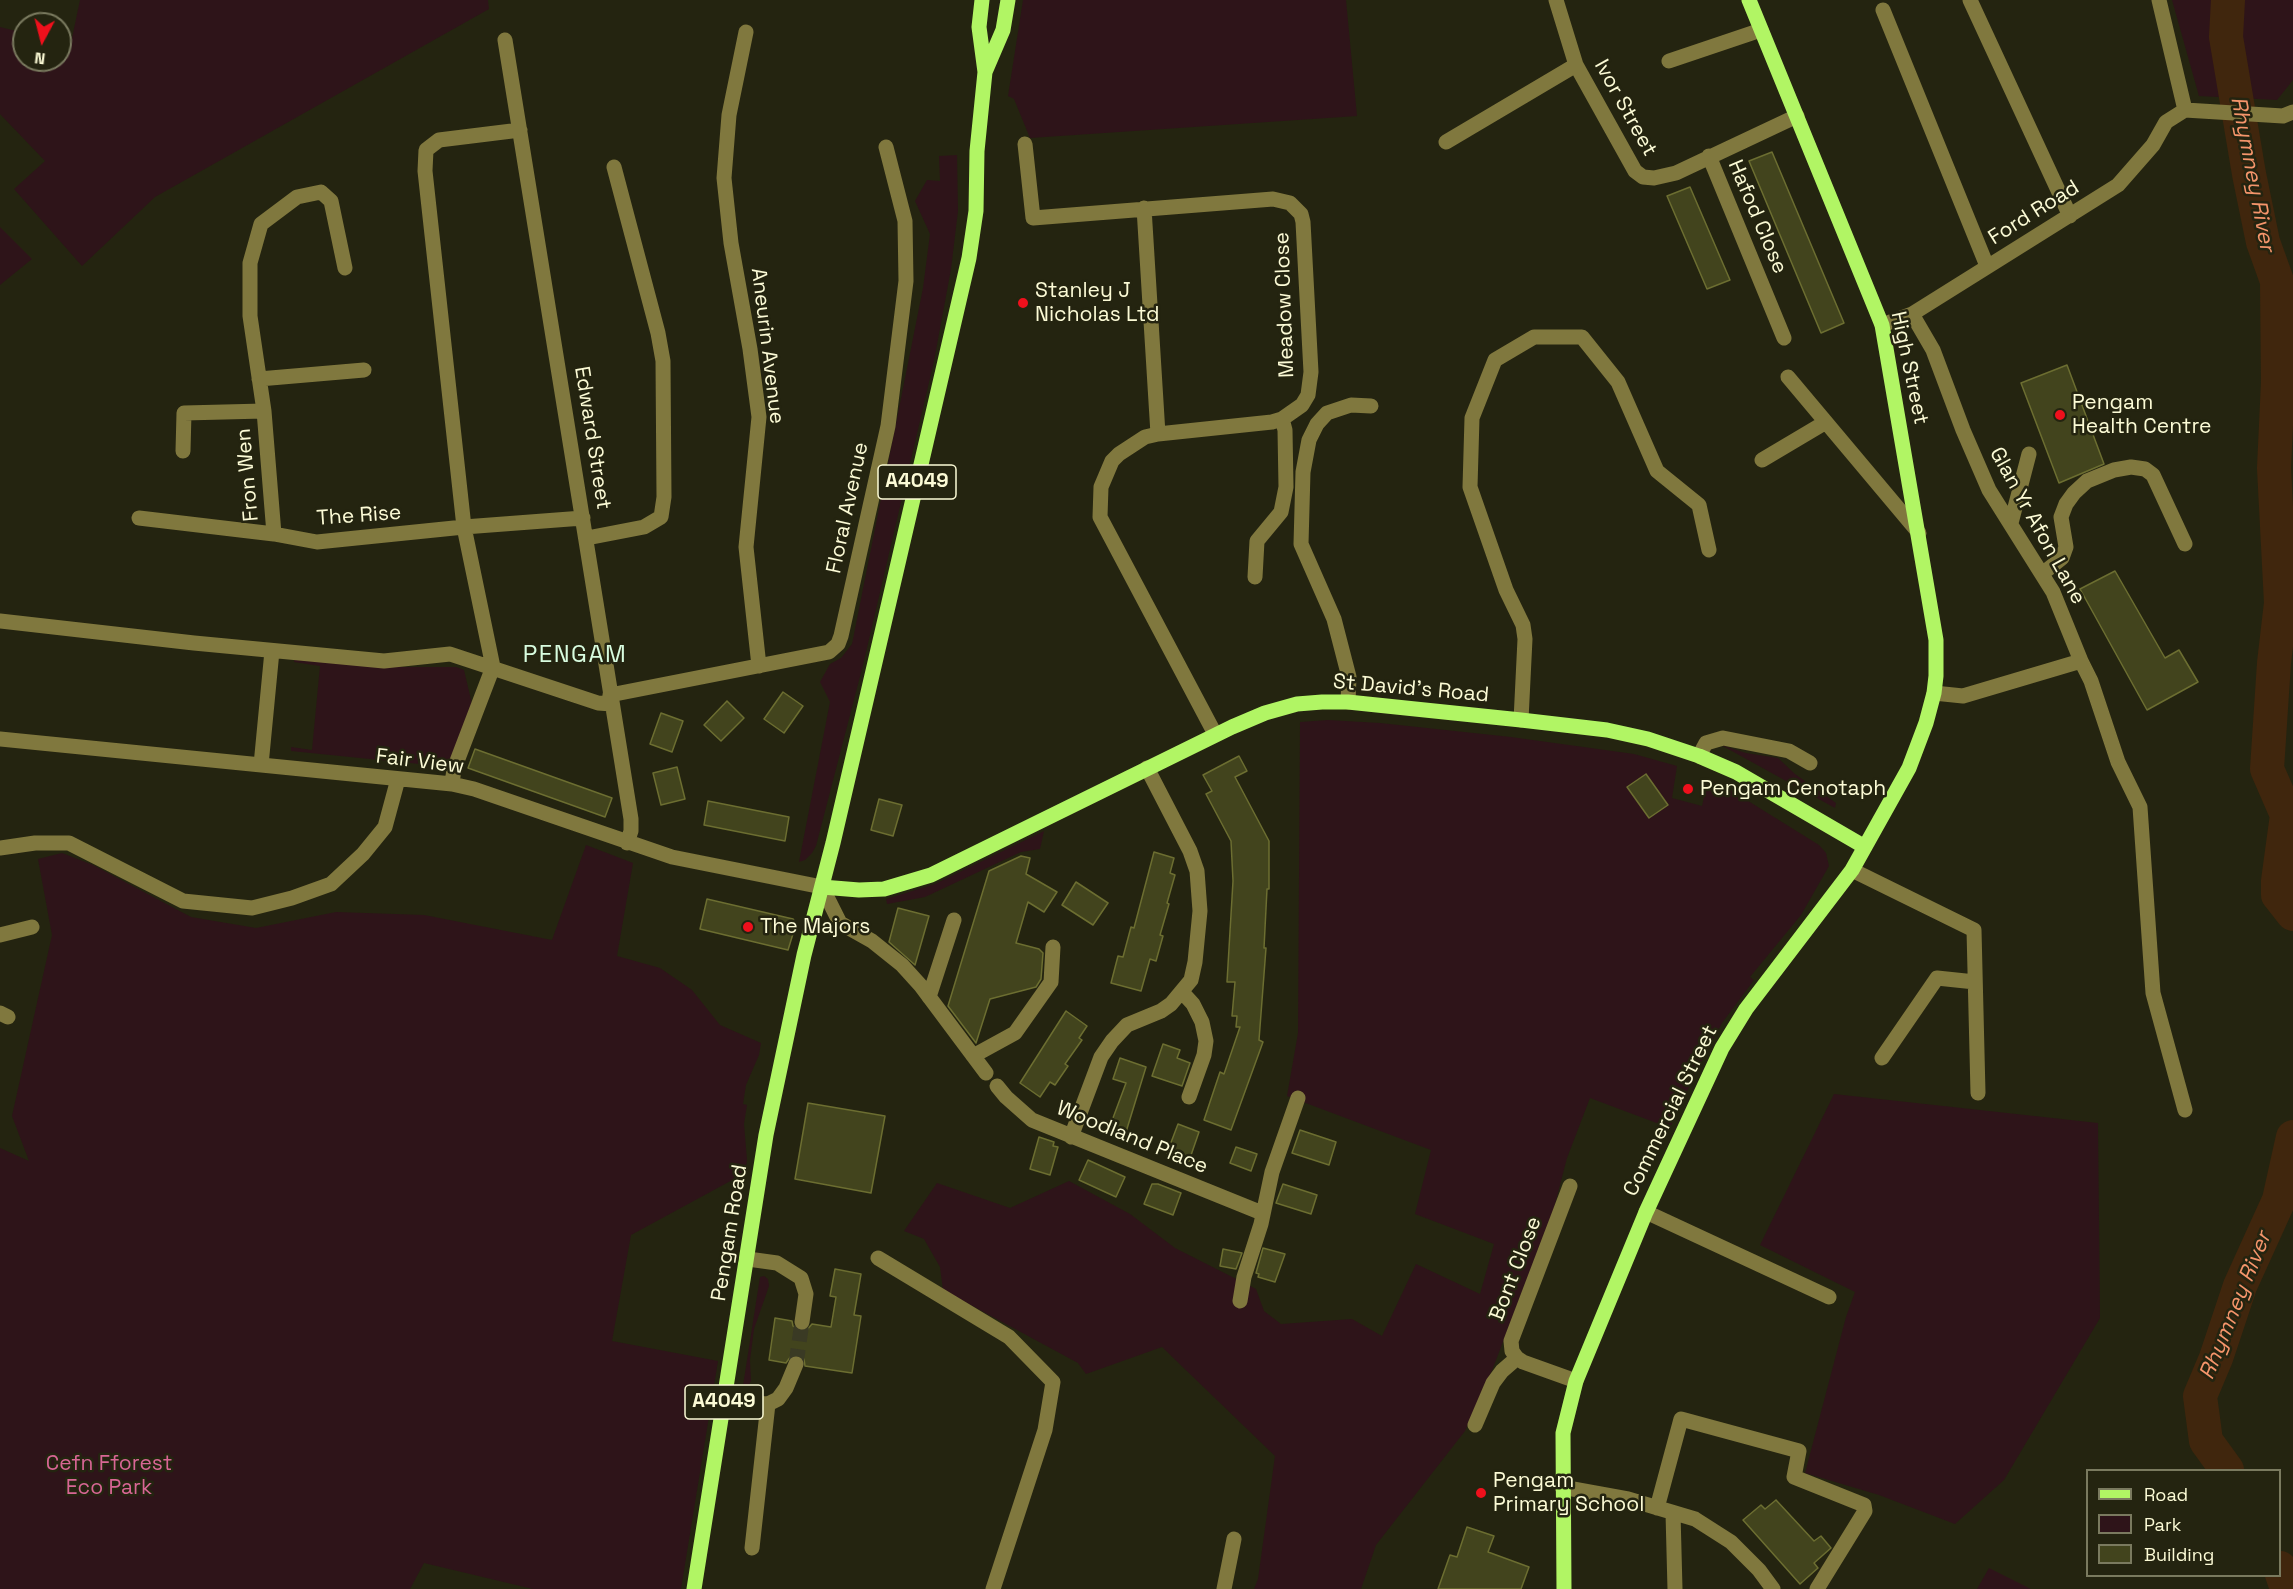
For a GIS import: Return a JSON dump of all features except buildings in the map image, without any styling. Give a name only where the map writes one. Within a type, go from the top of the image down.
[{"type":"main road","name":"A4049","points":[[822,887],[969,258],[976,211],[977,151],[985,72],[979,27],[982,0]]},
{"type":"main road","name":"A4049","points":[[985,72],[1003,30],[1008,0]]},
{"type":"main road","name":"High Street","points":[[1749,0],[1882,325],[1936,640],[1934,693]]},
{"type":"main road","name":"Commercial Street","points":[[1564,1589],[1563,1433],[1576,1380],[1646,1212],[1722,1048],[1746,1009],[1852,870],[1908,768],[1926,723],[1934,693]]},
{"type":"main road","name":"St David's Road","points":[[822,887],[859,890],[884,889],[931,875],[1215,734],[1265,713],[1297,704],[1348,702],[1607,730],[1648,739],[1699,756],[1736,772],[1865,847]]},
{"type":"main road","name":"Pengam Road","points":[[694,1589],[766,1136],[804,955],[822,887]]},
{"type":"street","name":"Ivor Street","points":[[1556,0],[1576,65],[1635,171],[1643,177],[1654,178],[1676,173],[1797,116]]},
{"type":"street","points":[[1970,0],[2070,216]]},
{"type":"street","points":[[2159,0],[2185,110],[2288,114]]},
{"type":"street","points":[[1883,10],[1987,266]]},
{"type":"street","points":[[1669,61],[1761,30]]},
{"type":"street","name":"Aneurin Avenue","points":[[746,32],[729,115],[723,178],[759,417],[746,547],[759,666]]},
{"type":"street","name":"Edward Street","points":[[505,40],[631,819],[631,831],[627,843]]},
{"type":"street","points":[[1446,142],[1576,65]]},
{"type":"street","name":"Ford Road","points":[[1882,325],[1912,314],[2118,185],[2153,145],[2166,122],[2185,110]]},
{"type":"street","points":[[452,784],[454,770],[493,667],[464,527],[425,171],[426,150],[440,140],[520,130]]},
{"type":"street","name":"Meadow Close","points":[[1025,144],[1033,218],[1273,199],[1290,203],[1301,214],[1304,222],[1310,384],[1308,395],[1302,405],[1282,419]]},
{"type":"street","name":"Floral Avenue","points":[[611,699],[829,652],[838,644],[888,426],[906,281],[905,221],[886,147]]},
{"type":"street","name":"Hafod Close","points":[[1708,156],[1784,338]]},
{"type":"street","points":[[587,538],[644,527],[661,517],[664,496],[663,361],[614,167]]},
{"type":"street","name":"Fron Wen","points":[[274,534],[264,411],[250,316],[250,263],[261,224],[297,197],[321,192],[331,201],[345,268]]},
{"type":"street","points":[[1144,208],[1158,434]]},
{"type":"street","name":"Glan Yr Afon Lane","points":[[1912,314],[1933,350],[1963,430],[1989,490],[2053,592],[2091,681],[2118,762],[2139,807],[2153,993],[2185,1110]]},
{"type":"street","points":[[1521,720],[1525,639],[1523,625],[1506,590],[1470,487],[1472,418],[1495,360],[1534,337],[1582,337],[1618,382],[1657,471],[1699,505],[1709,550]]},
{"type":"street","points":[[259,379],[364,370]]},
{"type":"street","points":[[1788,377],[1919,533]]},
{"type":"street","points":[[1348,702],[1349,677],[1334,618],[1301,544],[1303,472],[1309,441],[1317,424],[1327,413],[1351,405],[1371,406]]},
{"type":"street","name":"Fron Wen","points":[[183,450],[183,412],[264,411]]},
{"type":"street","points":[[1215,734],[1100,517],[1101,488],[1112,462],[1133,443],[1158,434],[1282,419],[1285,430],[1287,487],[1281,512],[1257,541],[1255,577]]},
{"type":"street","points":[[1762,460],[1826,422]]},
{"type":"street","points":[[2011,523],[2029,454]]},
{"type":"street","points":[[2042,574],[2062,558],[2066,547],[2061,517],[2074,493],[2087,482],[2123,469],[2145,469],[2153,475],[2185,544]]},
{"type":"street","name":"The Rise","points":[[139,518],[274,534],[316,542],[584,518]]},
{"type":"street","points":[[0,621],[384,661],[450,654],[598,703],[611,699]]},
{"type":"street","points":[[261,765],[272,651]]},
{"type":"street","points":[[1934,693],[1963,696],[2081,661]]},
{"type":"street","points":[[1699,756],[1706,742],[1723,738],[1789,751],[1810,763]]},
{"type":"street","name":"Fair View","points":[[0,739],[452,784],[474,789],[627,843],[713,866],[822,887]]},
{"type":"street","points":[[1071,1137],[1101,1057],[1112,1041],[1127,1025],[1161,1011],[1182,992],[1191,980],[1195,962],[1200,889],[1190,851],[1148,768]]},
{"type":"street","points":[[0,848],[35,843],[69,843],[183,901],[252,908],[292,898],[331,884],[363,854],[385,827],[398,779]]},
{"type":"street","points":[[1852,870],[1974,930],[1978,1093]]},
{"type":"street","points":[[822,887],[840,923],[872,941],[902,965],[986,1073]]},
{"type":"street","points":[[929,997],[954,920]]},
{"type":"street","points":[[0,935],[32,927]]},
{"type":"street","points":[[974,1056],[1015,1033],[1051,982],[1053,947]]},
{"type":"street","points":[[1882,1058],[1937,978],[1975,982]]},
{"type":"street","points":[[1182,992],[1193,1004],[1202,1022],[1206,1041],[1204,1055],[1189,1097]]},
{"type":"street","name":"Woodland Place","points":[[997,1086],[1032,1120],[1262,1213]]},
{"type":"street","points":[[1240,1301],[1244,1277],[1272,1173],[1298,1098]]},
{"type":"street","name":"Bont Close","points":[[1517,1358],[1512,1351],[1511,1341],[1570,1186]]},
{"type":"street","points":[[1646,1212],[1829,1298]]},
{"type":"street","points":[[878,1258],[1009,1337],[1053,1382],[1045,1430],[993,1589]]},
{"type":"street","points":[[748,1259],[777,1263],[801,1278],[806,1294],[802,1322]]},
{"type":"street","points":[[1475,1425],[1493,1383],[1502,1371],[1517,1358],[1576,1380]]},
{"type":"street","points":[[724,1401],[768,1404],[778,1398],[786,1388],[796,1364]]},
{"type":"street","points":[[752,1548],[768,1404]]},
{"type":"street","points":[[1657,1508],[1681,1419],[1799,1451],[1794,1476],[1864,1505],[1865,1511],[1817,1589]]},
{"type":"street","points":[[1562,1487],[1628,1499],[1695,1519],[1731,1542],[1759,1570],[1773,1589]]},
{"type":"street","points":[[1673,1513],[1675,1589]]},
{"type":"street","points":[[1224,1589],[1234,1539]]},
{"type":"green space","points":[[80,0],[488,0],[489,9],[155,197],[82,266],[14,189],[45,161],[0,114],[0,27],[12,30],[12,72],[72,72],[72,38]]},
{"type":"green space","points":[[1023,0],[1346,0],[1357,116],[1030,138],[1014,99],[1008,96]]},
{"type":"green space","points":[[2172,0],[2293,0],[2293,80],[2277,100],[2199,96]]},
{"type":"green space","points":[[957,155],[958,211],[951,269],[934,361],[863,665],[816,846],[805,860],[799,862],[830,702],[820,682],[830,664],[841,658],[852,644],[923,288],[930,234],[915,201],[927,180],[940,181],[939,156]]},
{"type":"green space","points":[[0,227],[32,259],[0,285]]},
{"type":"green space","points":[[295,657],[404,667],[456,667],[464,670],[472,704],[449,767],[291,751],[291,747],[312,750],[320,666],[294,662]]},
{"type":"green space","points":[[1328,720],[1380,723],[1511,737],[1634,754],[1677,766],[1672,798],[1702,806],[1708,779],[1724,786],[1819,845],[1826,853],[1829,866],[1801,915],[1750,977],[1754,980],[1722,1023],[1670,1128],[1590,1098],[1567,1158],[1554,1208],[1493,1368],[1465,1431],[1376,1545],[1361,1589],[1254,1589],[1258,1579],[1275,1456],[1162,1347],[1086,1374],[1078,1363],[943,1290],[940,1267],[924,1239],[904,1231],[937,1183],[1010,1208],[1069,1181],[1130,1214],[1175,1248],[1256,1289],[1264,1311],[1281,1324],[1352,1319],[1382,1336],[1416,1264],[1480,1294],[1494,1244],[1415,1214],[1431,1150],[1287,1096],[1298,1033],[1300,722]]},
{"type":"green space","points":[[1721,745],[1746,753],[1778,758],[1795,774],[1836,803],[1835,808]]},
{"type":"green space","points":[[1044,831],[1040,849],[1021,852],[925,897],[887,904],[886,899],[935,884]]},
{"type":"green space","name":"Cefn Fforest Eco Park","points":[[586,845],[633,863],[617,956],[660,968],[692,990],[720,1025],[761,1043],[759,1055],[746,1085],[743,1104],[747,1105],[744,1124],[747,1160],[744,1179],[736,1178],[631,1235],[612,1341],[718,1361],[681,1589],[533,1589],[424,1563],[410,1589],[0,1589],[0,1148],[29,1161],[12,1116],[52,935],[38,859],[62,853],[93,865],[191,917],[256,928],[336,912],[424,915],[552,940]]},
{"type":"green space","points":[[1834,1094],[2098,1123],[2100,1318],[2004,1480],[1955,1524],[1879,1495],[1805,1473],[1846,1317],[1855,1292],[1760,1245]]},
{"type":"green space","points":[[764,1276],[768,1279],[769,1286],[754,1329],[750,1360],[751,1381],[747,1389],[742,1392],[760,1277]]},
{"type":"green space","points":[[1989,1568],[2031,1589],[1977,1589]]},
{"type":"waterway","name":"Rhymney River","points":[[2228,0],[2226,37],[2249,174],[2263,242],[2277,281],[2278,382],[2274,468],[2281,603],[2274,663],[2267,769],[2287,815],[2278,895],[2293,914]]},
{"type":"waterway","name":"Rhymney River","points":[[2226,1469],[2206,1441],[2200,1396],[2216,1358],[2240,1286],[2279,1200],[2293,1137]]},
{"type":"waterway","name":"Rhymney River","points":[[2281,1571],[2287,1589]]},
{"type":"tunnel","points":[[796,1364],[802,1322]]},
{"type":"place","name":"Stanley J Nicholas Ltd","points":[[1023,303]]},
{"type":"place","name":"Pengam Health Centre","points":[[2060,415]]},
{"type":"place","name":"Pengam Cenotaph","points":[[1688,789]]},
{"type":"place","name":"The Majors","points":[[748,927]]},
{"type":"place","name":"Pengam Primary School","points":[[1481,1493]]},
{"type":"district","name":"PENGAM","points":[[575,655]]}]
